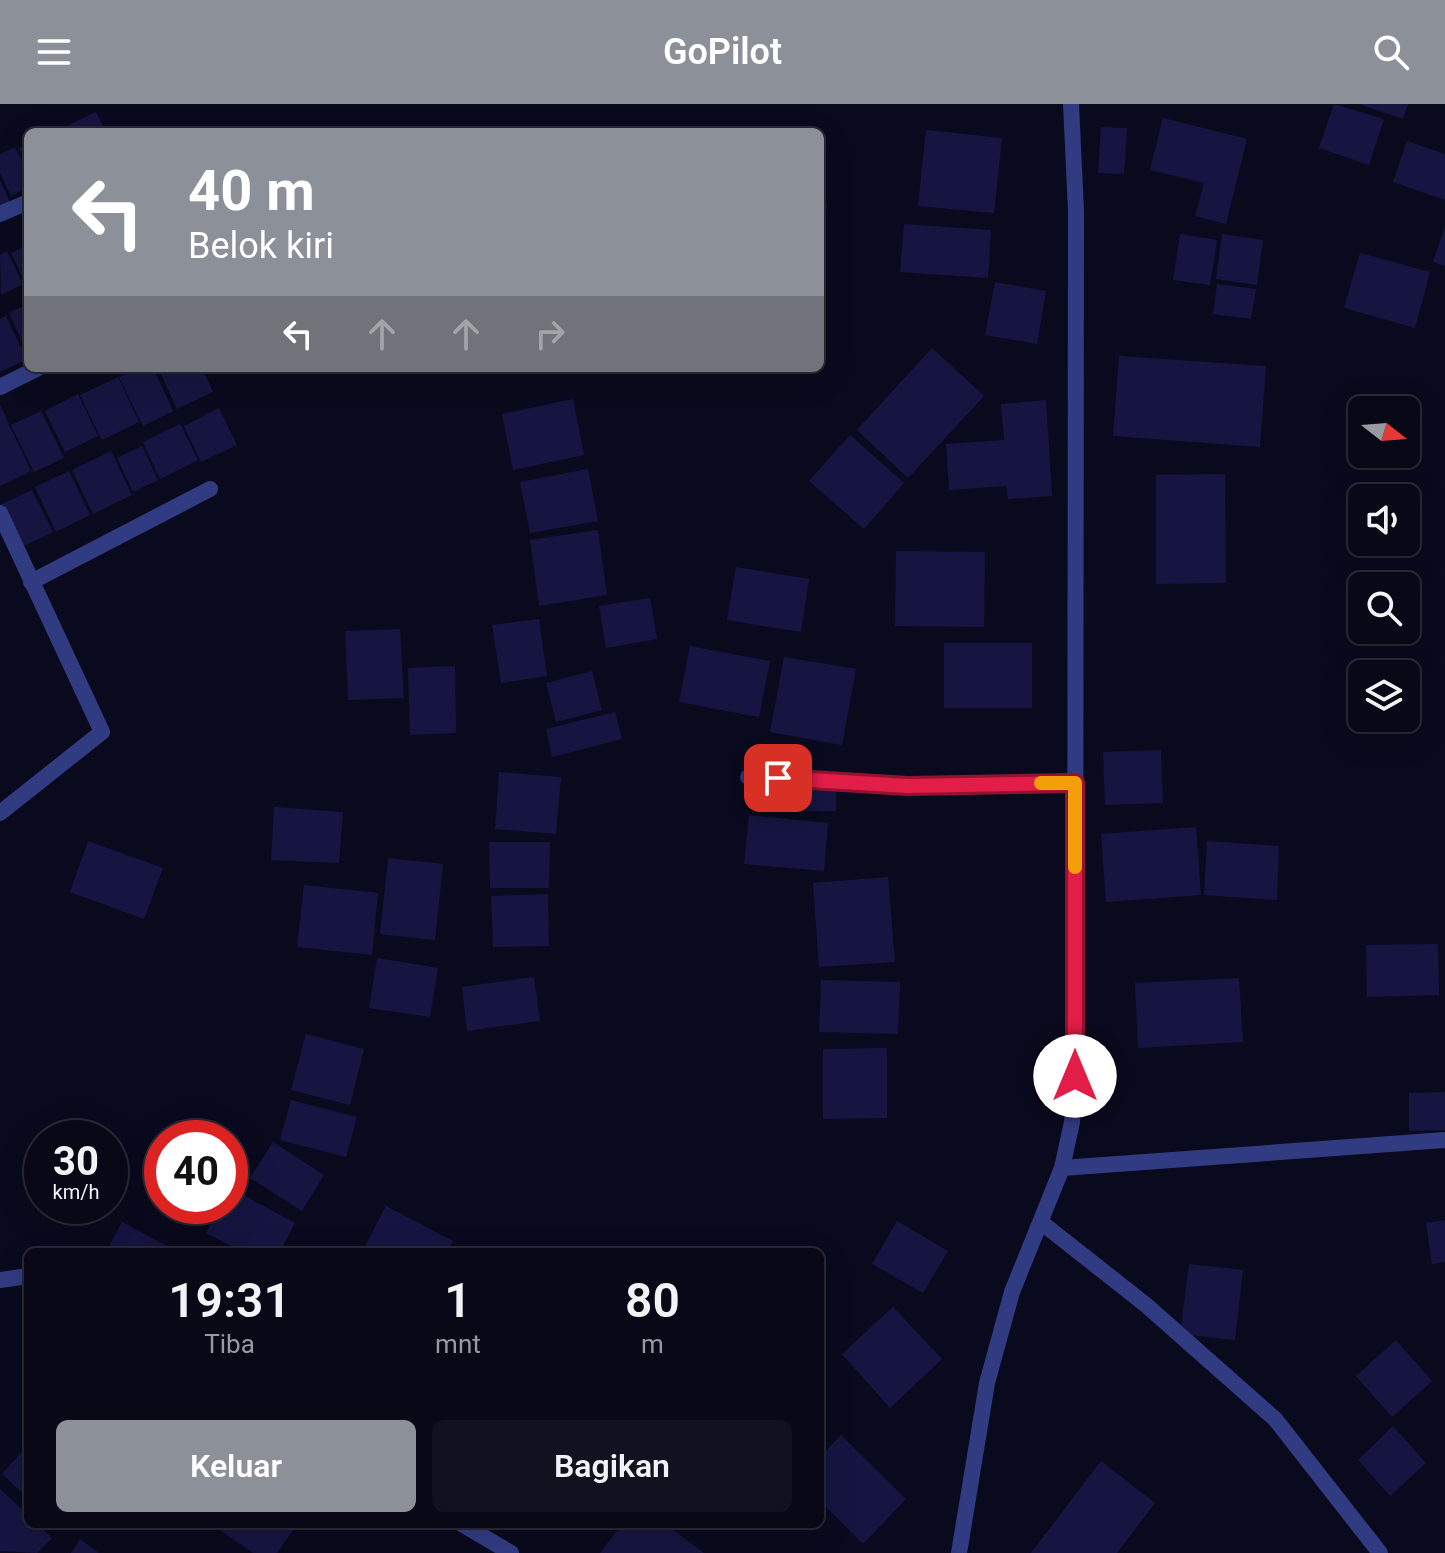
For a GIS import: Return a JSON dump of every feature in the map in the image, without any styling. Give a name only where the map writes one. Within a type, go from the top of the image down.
[{"type":"street","points":[[959,1553],[987,1383],[1012,1292],[1062,1168],[1072,1122],[1075,1076],[1076,211],[1071,104]]},
{"type":"street","points":[[0,214],[24,204]]},
{"type":"street","points":[[0,387],[30,372]]},
{"type":"street","points":[[31,582],[210,489]]},
{"type":"street","points":[[0,513],[102,732],[0,813]]},
{"type":"street","points":[[748,777],[908,786],[1075,783]]},
{"type":"street","points":[[1062,1168],[1445,1140]]},
{"type":"street","points":[[1042,1223],[1146,1305],[1275,1419],[1380,1553]]},
{"type":"street","points":[[0,1280],[24,1277]]},
{"type":"street","points":[[469,1528],[511,1553]]},
{"type":"building","points":[[1334,104],[1384,119],[1369,165],[1319,148]]},
{"type":"building","points":[[1359,104],[1408,104],[1403,119]]},
{"type":"building","points":[[96,112],[104,128],[62,128]]},
{"type":"building","points":[[1163,118],[1247,139],[1226,224],[1195,216],[1204,183],[1150,170]]},
{"type":"building","points":[[1101,127],[1127,128],[1124,174],[1098,173]]},
{"type":"building","points":[[926,130],[1002,138],[994,213],[918,206]]},
{"type":"building","points":[[1407,141],[1445,154],[1445,200],[1393,182]]},
{"type":"building","points":[[15,147],[24,165],[24,190],[11,196],[0,173],[0,154]]},
{"type":"building","points":[[0,180],[10,202],[0,207]]},
{"type":"building","points":[[904,224],[991,230],[988,278],[900,272]]},
{"type":"building","points":[[1445,226],[1445,266],[1433,262]]},
{"type":"building","points":[[1180,234],[1217,240],[1210,285],[1173,280]]},
{"type":"building","points":[[1222,234],[1263,240],[1257,285],[1216,279]]},
{"type":"building","points":[[24,247],[24,281],[11,253]]},
{"type":"building","points":[[7,251],[23,284],[1,295],[0,255]]},
{"type":"building","points":[[1360,253],[1430,272],[1415,328],[1344,308]]},
{"type":"building","points":[[995,282],[1046,291],[1037,344],[985,335]]},
{"type":"building","points":[[1217,284],[1256,289],[1251,319],[1213,314]]},
{"type":"building","points":[[24,306],[24,346],[9,313]]},
{"type":"building","points":[[6,316],[24,353],[24,360],[0,372],[0,319]]},
{"type":"building","points":[[932,348],[984,396],[908,478],[857,430]]},
{"type":"building","points":[[1119,356],[1266,366],[1260,447],[1113,436]]},
{"type":"building","points":[[130,372],[155,372],[173,411],[143,426],[119,377]]},
{"type":"building","points":[[160,372],[204,372],[213,392],[177,409]]},
{"type":"building","points":[[118,377],[139,422],[102,440],[80,395]]},
{"type":"building","points":[[78,394],[98,436],[65,452],[45,411]]},
{"type":"building","points":[[573,399],[584,455],[513,470],[502,414]]},
{"type":"building","points":[[1046,400],[1052,496],[1008,499],[1006,486],[949,490],[946,444],[1004,440],[1001,404]]},
{"type":"building","points":[[0,405],[31,471],[0,486]]},
{"type":"building","points":[[219,408],[237,445],[201,462],[184,426]]},
{"type":"building","points":[[41,411],[64,458],[34,472],[11,425]]},
{"type":"building","points":[[180,424],[198,460],[160,479],[143,442]]},
{"type":"building","points":[[850,435],[904,483],[864,529],[809,481]]},
{"type":"building","points":[[142,446],[158,480],[133,492],[117,458]]},
{"type":"building","points":[[111,451],[132,495],[93,514],[72,470]]},
{"type":"building","points":[[588,469],[598,521],[530,533],[520,482]]},
{"type":"building","points":[[69,471],[90,515],[56,532],[35,487]]},
{"type":"building","points":[[1225,474],[1226,583],[1156,584],[1156,475]]},
{"type":"building","points":[[32,490],[53,532],[17,549],[0,505]]},
{"type":"building","points":[[598,530],[607,595],[539,606],[530,540]]},
{"type":"building","points":[[896,551],[985,552],[984,627],[895,626]]},
{"type":"building","points":[[736,567],[809,579],[801,632],[727,620]]},
{"type":"building","points":[[650,598],[657,639],[606,648],[599,606]]},
{"type":"building","points":[[539,619],[547,676],[501,683],[492,625]]},
{"type":"building","points":[[400,629],[404,698],[348,700],[345,631]]},
{"type":"building","points":[[944,643],[1032,643],[1032,708],[944,708]]},
{"type":"building","points":[[690,646],[770,661],[759,717],[679,702]]},
{"type":"building","points":[[784,657],[856,669],[842,745],[770,732]]},
{"type":"building","points":[[455,666],[456,733],[410,735],[408,668]]},
{"type":"building","points":[[592,671],[602,710],[556,722],[546,683]]},
{"type":"building","points":[[615,712],[622,739],[552,757],[546,729]]},
{"type":"building","points":[[1161,750],[1163,803],[1105,805],[1103,752]]},
{"type":"building","points":[[499,772],[561,777],[556,834],[495,829]]},
{"type":"building","points":[[755,773],[836,773],[836,811],[756,812]]},
{"type":"building","points":[[274,807],[343,812],[339,863],[271,860]]},
{"type":"building","points":[[749,815],[828,823],[824,871],[744,864]]},
{"type":"building","points":[[1196,827],[1201,895],[1106,902],[1101,834]]},
{"type":"building","points":[[88,841],[163,868],[144,919],[70,892]]},
{"type":"building","points":[[1207,841],[1279,846],[1277,900],[1204,895]]},
{"type":"building","points":[[489,842],[550,842],[549,888],[490,888]]},
{"type":"building","points":[[388,858],[443,864],[435,940],[380,934]]},
{"type":"building","points":[[888,877],[895,962],[819,967],[813,883]]},
{"type":"building","points":[[304,885],[378,893],[372,955],[297,947]]},
{"type":"building","points":[[548,894],[549,946],[493,947],[491,896]]},
{"type":"building","points":[[1438,944],[1439,995],[1367,997],[1366,945]]},
{"type":"building","points":[[377,958],[438,968],[430,1017],[369,1008]]},
{"type":"building","points":[[534,977],[540,1021],[467,1031],[462,987]]},
{"type":"building","points":[[1239,978],[1243,1042],[1138,1048],[1135,983]]},
{"type":"building","points":[[821,980],[900,982],[898,1034],[819,1032]]},
{"type":"building","points":[[306,1034],[364,1049],[350,1105],[291,1090]]},
{"type":"building","points":[[887,1048],[887,1118],[823,1119],[823,1049]]},
{"type":"building","points":[[1445,1092],[1445,1130],[1409,1131],[1409,1093]]},
{"type":"building","points":[[291,1100],[357,1117],[346,1157],[280,1140]]},
{"type":"building","points":[[273,1142],[324,1175],[302,1211],[250,1178]]},
{"type":"building","points":[[248,1198],[295,1223],[282,1248],[235,1248],[206,1233],[211,1224],[248,1224]]},
{"type":"building","points":[[386,1206],[453,1241],[449,1248],[364,1248]]},
{"type":"building","points":[[1445,1220],[1445,1262],[1432,1264],[1426,1223]]},
{"type":"building","points":[[897,1221],[948,1251],[923,1293],[872,1264]]},
{"type":"building","points":[[121,1224],[126,1224],[171,1248],[108,1248]]},
{"type":"building","points":[[1189,1264],[1243,1270],[1235,1340],[1180,1334]]},
{"type":"building","points":[[893,1307],[942,1359],[890,1408],[842,1354]]},
{"type":"building","points":[[1396,1340],[1432,1381],[1392,1417],[1356,1376]]},
{"type":"building","points":[[1393,1426],[1426,1463],[1390,1496],[1358,1460]]},
{"type":"building","points":[[841,1435],[906,1499],[863,1544],[824,1505],[824,1453]]},
{"type":"building","points":[[24,1449],[24,1494],[2,1474]]},
{"type":"building","points":[[1101,1461],[1155,1503],[1117,1553],[1031,1553]]},
{"type":"building","points":[[0,1489],[24,1511],[24,1528],[41,1528],[52,1538],[37,1553],[0,1551]]},
{"type":"building","points":[[217,1528],[294,1528],[277,1553],[253,1553]]},
{"type":"building","points":[[619,1528],[670,1528],[704,1553],[600,1553]]},
{"type":"building","points":[[80,1539],[99,1553],[71,1553]]},
{"type":"slow traffic","points":[[1041,783],[1075,783],[1075,867]]},
{"type":"route","points":[[778,778],[908,786],[1075,783],[1075,1076]]}]
